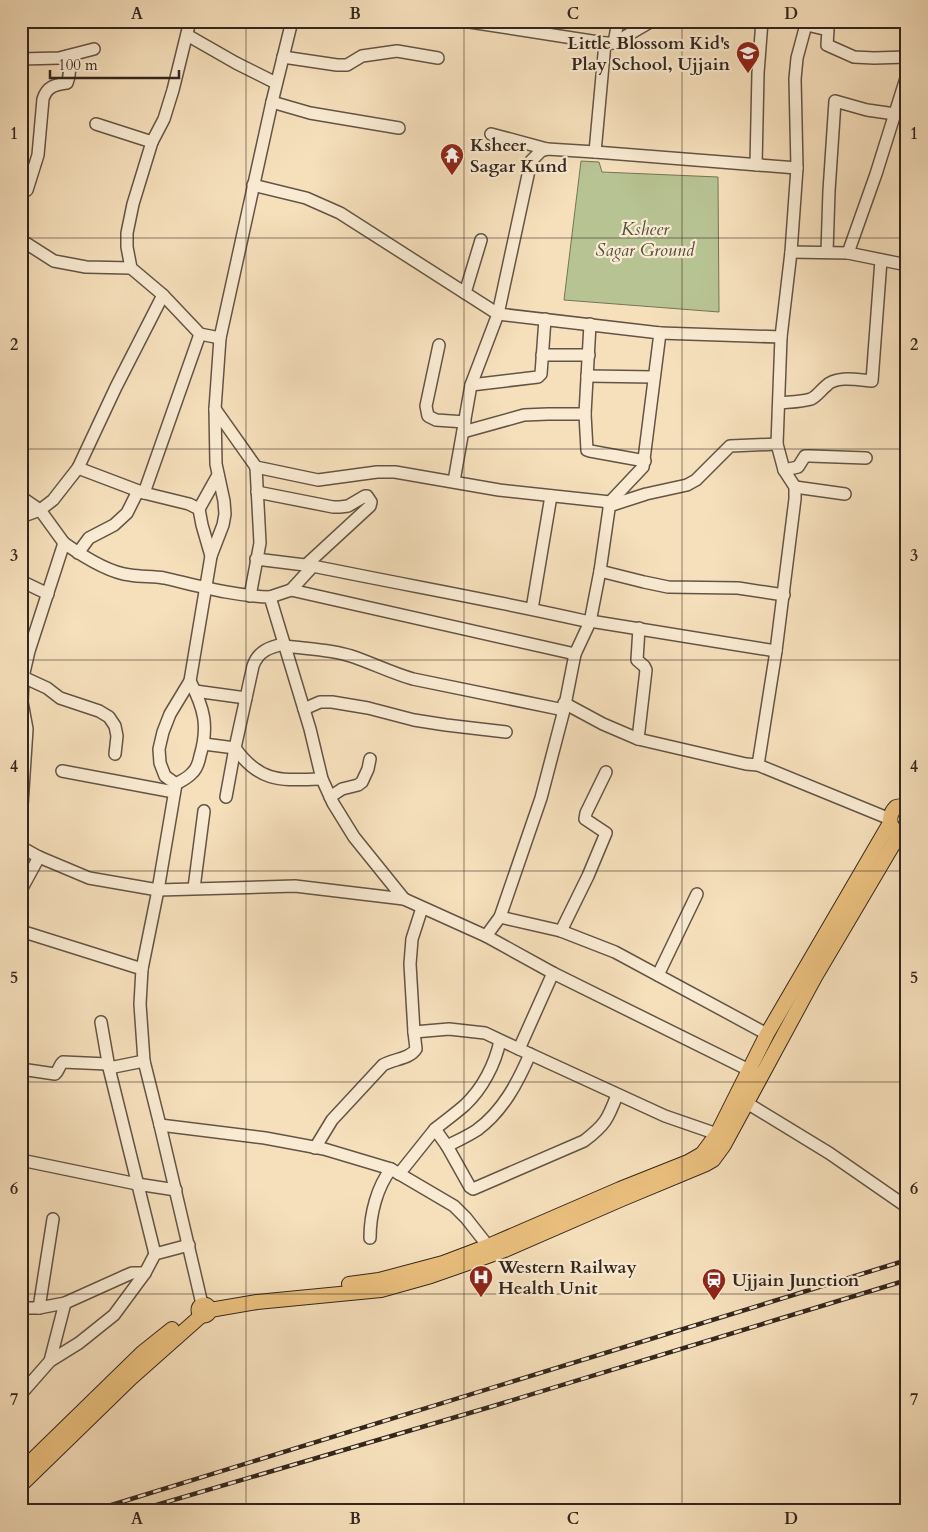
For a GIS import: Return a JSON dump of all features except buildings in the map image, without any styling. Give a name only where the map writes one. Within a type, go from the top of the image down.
[{"type":"main road","points":[[897,827],[890,814],[896,807],[906,804]]},
{"type":"main road","points":[[21,1470],[142,1353],[204,1309],[231,1298],[379,1280],[491,1250],[622,1199],[713,1160],[724,1145],[747,1103],[767,1034],[897,827]]},
{"type":"main road","points":[[491,1250],[620,1189],[688,1162],[702,1154],[756,1074],[815,977],[897,827]]},
{"type":"main road","points":[[21,1485],[204,1309]]},
{"type":"street","points":[[131,268],[127,247],[127,233],[133,204],[152,142],[164,119],[190,21]]},
{"type":"street","points":[[204,1309],[144,1060],[140,1004],[142,969],[158,890],[175,788],[193,773],[204,744],[206,732],[204,717],[192,686],[204,588],[211,556],[225,514],[216,464],[215,409],[220,338],[276,83],[292,21]]},
{"type":"street","points":[[463,21],[487,23],[610,43],[652,21]]},
{"type":"street","points":[[541,33],[543,21]]},
{"type":"street","points":[[595,152],[610,43],[618,21]]},
{"type":"street","points":[[756,165],[758,72],[762,21]]},
{"type":"street","points":[[758,765],[784,595],[795,487],[784,470],[777,444],[781,337],[791,252],[797,168],[795,79],[797,58],[807,23],[828,30],[827,45],[854,57],[907,57]]},
{"type":"street","points":[[187,35],[276,83]]},
{"type":"street","points":[[21,59],[36,60],[94,50]]},
{"type":"street","points":[[283,57],[337,65],[347,65],[362,56],[397,51],[438,58]]},
{"type":"street","points":[[27,190],[38,155],[45,92],[50,86],[67,82],[70,72],[68,56]]},
{"type":"street","points":[[848,253],[876,174],[907,75]]},
{"type":"street","points":[[827,252],[828,191],[835,101],[867,110],[894,114]]},
{"type":"street","points":[[272,102],[310,112],[399,128]]},
{"type":"street","points":[[96,124],[152,142]]},
{"type":"street","points":[[491,134],[547,149],[797,168]]},
{"type":"street","points":[[454,482],[471,386],[498,314],[531,161],[541,151],[547,149]]},
{"type":"street","points":[[253,185],[306,198],[340,213],[498,314],[660,333],[781,337]]},
{"type":"street","points":[[21,240],[54,261],[86,267],[131,268],[163,295],[200,334],[220,338]]},
{"type":"street","points":[[466,293],[481,240]]},
{"type":"street","points":[[791,252],[848,253],[907,265]]},
{"type":"street","points":[[779,403],[811,399],[821,392],[827,384],[834,381],[849,379],[872,381],[881,260]]},
{"type":"street","points":[[21,517],[40,510],[53,500],[78,468],[116,387],[163,295]]},
{"type":"street","points":[[471,386],[538,377],[541,374],[544,319]]},
{"type":"street","points":[[590,324],[585,414],[587,450],[645,461]]},
{"type":"street","points":[[486,936],[500,916],[541,798],[575,654],[590,622],[600,571],[609,504],[643,467],[645,461],[660,333]]},
{"type":"street","points":[[78,553],[89,538],[114,525],[127,513],[141,492],[200,334]]},
{"type":"street","points":[[439,345],[426,406],[428,416],[436,420],[464,427],[524,416],[585,414]]},
{"type":"street","points":[[542,355],[588,355]]},
{"type":"street","points":[[587,376],[654,377]]},
{"type":"street","points":[[215,409],[256,466],[260,543],[250,596]]},
{"type":"street","points":[[256,466],[318,480],[377,472],[395,472],[499,490],[609,504],[696,480],[730,446],[777,444]]},
{"type":"street","points":[[784,470],[798,468],[805,456],[866,458]]},
{"type":"street","points":[[78,468],[141,492],[190,504],[199,509]]},
{"type":"street","points":[[211,556],[199,509],[218,475]]},
{"type":"street","points":[[795,487],[845,494]]},
{"type":"street","points":[[257,492],[340,507],[348,506],[365,496],[371,502],[370,506],[309,566],[291,590]]},
{"type":"street","points":[[532,609],[551,496]]},
{"type":"street","points":[[21,497],[40,510],[64,543],[78,553],[117,572],[161,578],[250,596],[270,597],[291,590],[575,654]]},
{"type":"street","points":[[21,820],[24,729],[22,702],[25,650],[48,594],[64,543]]},
{"type":"street","points":[[256,559],[309,566],[590,622],[639,628],[776,651]]},
{"type":"street","points":[[600,571],[668,587],[738,588],[784,595]]},
{"type":"street","points":[[21,581],[48,594]]},
{"type":"street","points":[[270,597],[304,709],[322,779],[330,797],[354,837],[404,899]]},
{"type":"street","points":[[638,739],[646,670],[637,660],[639,628]]},
{"type":"street","points":[[226,797],[234,748],[256,658],[273,646],[285,645],[352,656],[413,679],[564,707],[638,739],[746,764],[758,765],[897,827]]},
{"type":"street","points":[[23,677],[48,688],[60,698],[99,710],[109,718],[115,726],[115,754]]},
{"type":"street","points":[[192,686],[246,698]]},
{"type":"street","points":[[175,788],[165,776],[160,763],[159,749],[170,714],[192,686]]},
{"type":"street","points":[[304,709],[320,702],[332,702],[368,708],[414,720],[506,732]]},
{"type":"street","points":[[204,744],[234,748],[251,768],[266,776],[297,780],[322,779]]},
{"type":"street","points":[[330,797],[342,789],[358,785],[362,782],[370,759]]},
{"type":"street","points":[[62,771],[175,788]]},
{"type":"street","points":[[561,931],[588,876],[606,833],[585,819],[606,772]]},
{"type":"street","points":[[194,888],[204,812]]},
{"type":"street","points":[[21,846],[39,857],[89,878],[158,890],[295,886],[404,899],[486,936],[553,973],[756,1074]]},
{"type":"street","points":[[21,890],[39,857]]},
{"type":"street","points":[[658,975],[697,894]]},
{"type":"street","points":[[315,1148],[332,1120],[383,1066],[388,1062],[415,1052],[410,964],[412,939],[422,908]]},
{"type":"street","points":[[500,916],[561,931],[615,952],[767,1034]]},
{"type":"street","points":[[21,931],[142,969]]},
{"type":"street","points":[[519,1049],[553,973]]},
{"type":"street","points":[[101,1022],[108,1066],[156,1254]]},
{"type":"street","points":[[414,1032],[449,1029],[485,1033],[665,1116],[717,1134]]},
{"type":"street","points":[[370,1238],[375,1202],[384,1178],[395,1171],[435,1129],[466,1104],[484,1080],[495,1059],[500,1040]]},
{"type":"street","points":[[447,1146],[476,1131],[498,1110],[519,1080],[530,1054]]},
{"type":"street","points":[[21,1069],[55,1074],[63,1062],[108,1066],[144,1060]]},
{"type":"street","points":[[435,1129],[473,1189],[584,1141],[600,1129],[609,1115],[617,1095]]},
{"type":"street","points":[[747,1103],[829,1153],[907,1207]]},
{"type":"street","points":[[160,1125],[265,1138],[315,1148],[395,1171],[454,1206],[491,1250]]},
{"type":"street","points":[[21,1160],[137,1184],[176,1190]]},
{"type":"street","points":[[39,1308],[53,1219]]},
{"type":"street","points":[[21,1394],[50,1361],[79,1344],[114,1315],[145,1273],[156,1254],[189,1245]]},
{"type":"street","points":[[21,1308],[39,1308],[65,1303],[132,1273],[145,1273]]},
{"type":"street","points":[[50,1361],[65,1303]]},
{"type":"green space","name":"Ksheer Sagar Ground","points":[[581,161],[599,162],[602,172],[718,177],[719,312],[564,300]]},
{"type":"railway","points":[[92,1511],[907,1260]]},
{"type":"railway","points":[[136,1511],[490,1407],[907,1280]]},
{"type":"place","name":"Little Blossom Kid's Play School, Ujjain","points":[[748,74]]},
{"type":"place","name":"Ksheer Sagar Kund","points":[[452,176]]},
{"type":"place","name":"Western Railway Health Unit","points":[[481,1298]]},
{"type":"place","name":"Ujjain Junction","points":[[714,1301]]}]
